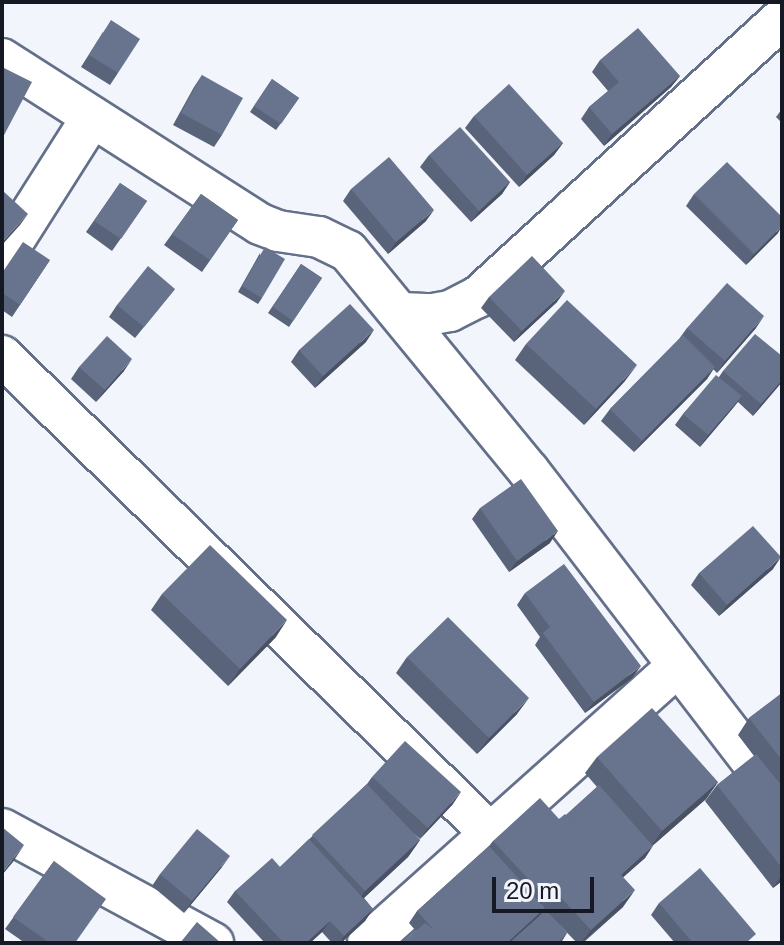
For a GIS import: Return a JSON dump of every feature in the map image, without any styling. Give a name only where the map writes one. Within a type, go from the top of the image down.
[{"type":"street","points":[[401,313],[450,311],[478,297],[782,18]]},
{"type":"street","points":[[2,59],[260,224],[336,243],[370,275],[529,471],[782,801]]},
{"type":"street","points":[[2,259],[92,117]]},
{"type":"street","points":[[2,356],[490,833]]},
{"type":"street","points":[[368,943],[678,666]]},
{"type":"street","points":[[2,829],[213,943]]},
{"type":"building","points":[[111,20],[140,39],[118,73],[89,55]]},
{"type":"building","points":[[638,28],[680,76],[612,134],[589,107],[619,82],[600,60]]},
{"type":"building","points":[[2,67],[32,82],[2,139]]},
{"type":"building","points":[[202,75],[243,98],[222,135],[181,113]]},
{"type":"building","points":[[272,79],[299,98],[281,124],[254,106]]},
{"type":"building","points":[[509,84],[563,143],[527,175],[474,116]]},
{"type":"building","points":[[460,127],[510,182],[479,211],[429,155]]},
{"type":"building","points":[[389,157],[434,210],[396,242],[351,189]]},
{"type":"building","points":[[727,162],[782,217],[782,226],[754,254],[694,194]]},
{"type":"building","points":[[120,183],[147,201],[121,239],[94,221]]},
{"type":"building","points":[[2,190],[28,214],[4,240],[2,238]]},
{"type":"building","points":[[201,194],[238,220],[210,260],[172,234]]},
{"type":"building","points":[[23,242],[50,260],[20,305],[2,293],[2,273]]},
{"type":"building","points":[[265,247],[285,259],[262,298],[242,286]]},
{"type":"building","points":[[532,256],[565,291],[522,331],[489,297]]},
{"type":"building","points":[[301,264],[322,278],[293,321],[273,307]]},
{"type":"building","points":[[148,266],[175,289],[144,327],[117,305]]},
{"type":"building","points":[[727,283],[764,316],[725,361],[687,328]]},
{"type":"building","points":[[567,300],[637,365],[596,409],[526,344]]},
{"type":"building","points":[[350,304],[374,330],[323,376],[299,350]]},
{"type":"building","points":[[755,334],[782,356],[782,380],[761,404],[723,371]]},
{"type":"building","points":[[683,335],[715,367],[642,441],[610,409]]},
{"type":"building","points":[[107,336],[132,359],[105,390],[79,367]]},
{"type":"building","points":[[716,375],[742,396],[708,435],[683,414]]},
{"type":"building","points":[[521,479],[558,531],[517,561],[480,508]]},
{"type":"building","points":[[753,526],[781,557],[727,605],[699,573]]},
{"type":"building","points":[[210,545],[287,620],[240,669],[162,594]]},
{"type":"building","points":[[564,564],[641,666],[594,702],[543,633],[550,627],[525,593]]},
{"type":"building","points":[[448,617],[529,698],[489,738],[407,657]]},
{"type":"building","points":[[782,693],[782,760],[749,718]]},
{"type":"building","points":[[652,708],[718,782],[662,831],[597,757]]},
{"type":"building","points":[[405,741],[461,792],[428,828],[372,777]]},
{"type":"building","points":[[756,754],[782,786],[782,868],[717,785]]},
{"type":"building","points":[[367,784],[420,840],[365,891],[312,835]]},
{"type":"building","points":[[599,785],[653,846],[621,875],[566,815]]},
{"type":"building","points":[[540,798],[559,819],[565,814],[635,890],[591,930],[552,888],[544,896],[493,841]]},
{"type":"building","points":[[2,827],[24,845],[2,873]]},
{"type":"building","points":[[197,829],[230,856],[192,901],[160,874]]},
{"type":"building","points":[[309,839],[373,909],[344,936],[330,921],[306,943],[284,943],[235,891],[272,858],[280,867]]},
{"type":"building","points":[[489,846],[545,908],[507,943],[402,943],[425,923],[434,930],[417,911]]},
{"type":"building","points":[[54,861],[106,899],[75,943],[50,943],[13,917]]},
{"type":"building","points":[[700,868],[756,934],[746,943],[693,943],[659,903]]},
{"type":"building","points":[[546,910],[567,933],[557,943],[509,943]]},
{"type":"building","points":[[197,922],[221,943],[180,943]]}]
